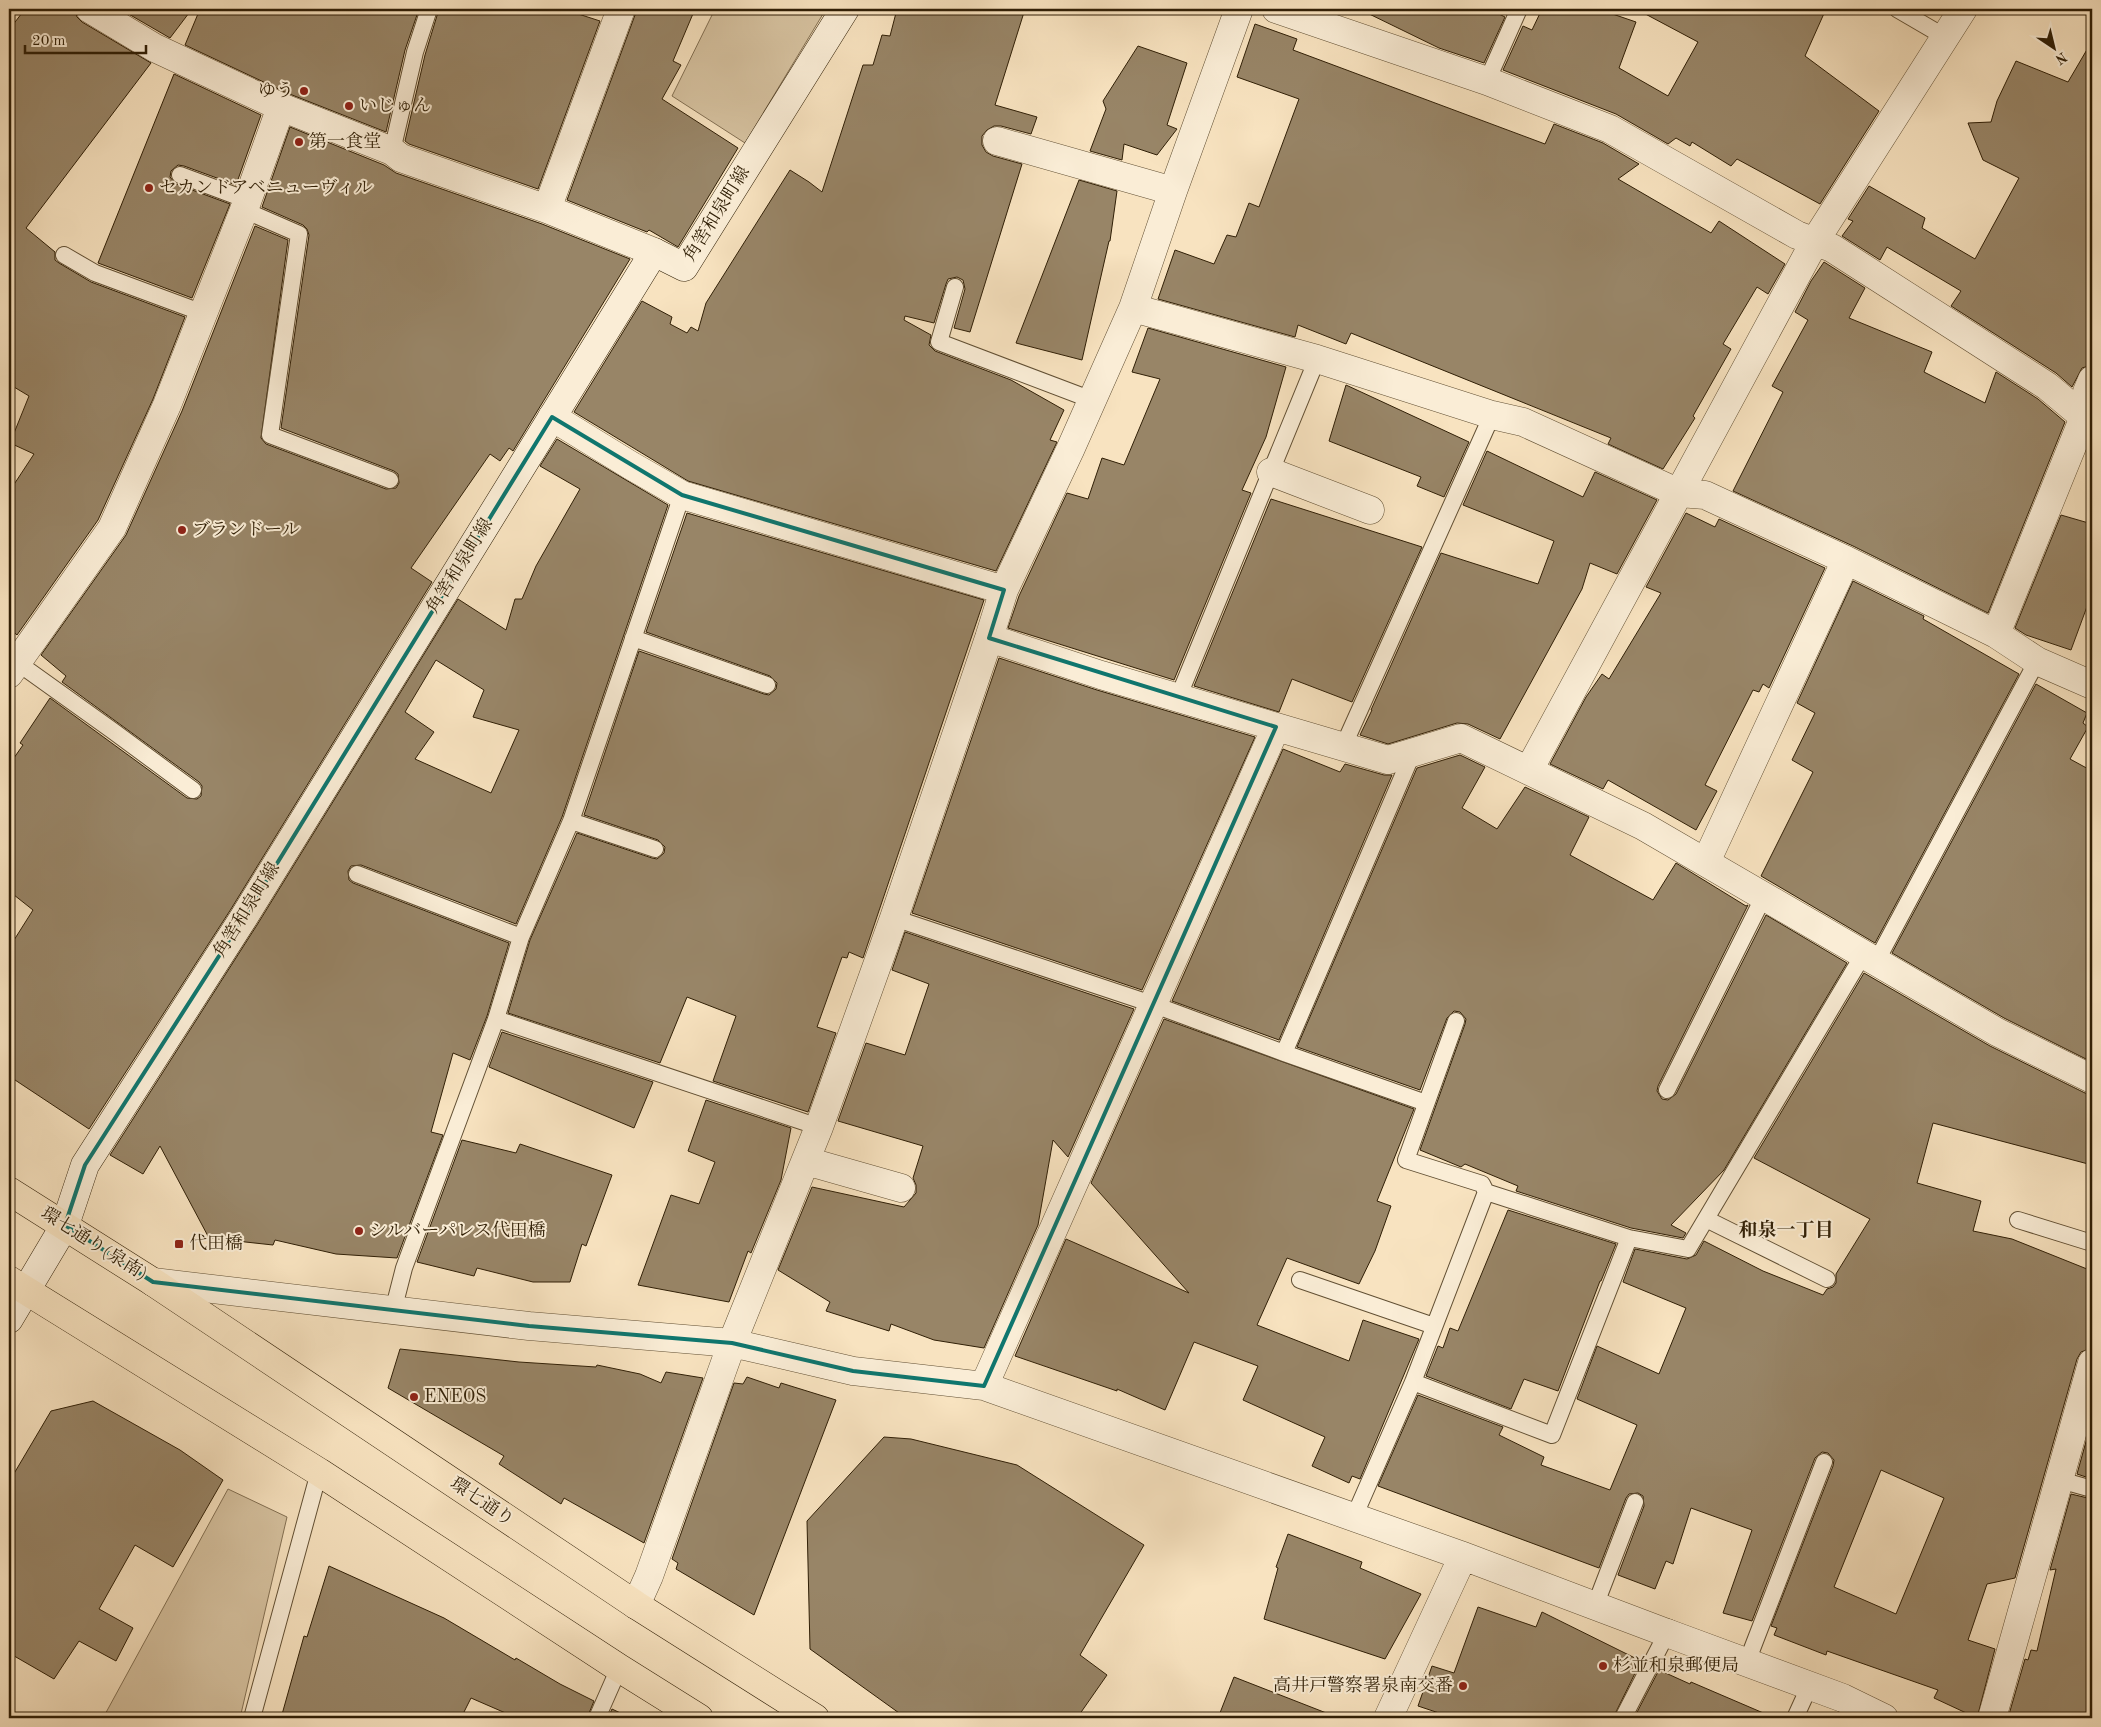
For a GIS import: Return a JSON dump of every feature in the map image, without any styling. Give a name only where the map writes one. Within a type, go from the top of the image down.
[{"type":"main road","name":"環七通り(泉南)","points":[[9,1191],[153,1282]]},
{"type":"main road","name":"環七通り","points":[[153,1282],[636,1605],[815,1718]]},
{"type":"main road","points":[[17,1286],[319,1472],[619,1668],[699,1718]]},
{"type":"street","points":[[90,9],[155,48],[282,107],[392,151],[401,158],[547,209],[654,252]]},
{"type":"street","points":[[547,209],[621,9]]},
{"type":"street","name":"角筈和泉町線","points":[[9,1319],[17,1286],[65,1226],[85,1165],[244,917],[654,252],[684,267],[846,9]]},
{"type":"street","points":[[636,1605],[649,1576],[732,1343],[819,1127],[894,918],[1004,590],[1134,308],[1173,191],[1239,9]]},
{"type":"street","points":[[1276,9],[1487,81],[1610,129],[1797,235],[1832,248],[2047,386],[2088,418]]},
{"type":"street","points":[[1529,770],[1815,241],[1963,9]]},
{"type":"street","points":[[12,664],[112,528],[167,405],[246,205],[282,107]]},
{"type":"street","points":[[997,141],[1173,191]]},
{"type":"street","points":[[1134,308],[1318,358],[1492,415],[1523,422],[1679,494],[1705,495],[1846,560],[1996,634],[2037,661],[2092,685]]},
{"type":"street","points":[[1996,634],[2088,418],[2087,392],[2092,380]]},
{"type":"street","points":[[552,417],[682,495],[1004,590]]},
{"type":"street","points":[[1271,472],[1370,510]]},
{"type":"street","points":[[1706,862],[1846,560]]},
{"type":"street","points":[[989,638],[1178,698],[1388,760],[1461,738],[1643,826],[1997,1032],[2092,1080]]},
{"type":"street","points":[[984,1386],[1276,727]]},
{"type":"street","points":[[806,1161],[901,1188]]},
{"type":"street","points":[[153,1282],[529,1326],[732,1343],[853,1371],[984,1386],[1122,1433],[1463,1556],[1843,1698],[1884,1718]]},
{"type":"street","points":[[1992,1718],[2092,1368]]},
{"type":"street","points":[[1388,1718],[1463,1556]]},
{"type":"lane","points":[[392,151],[415,52],[430,9]]},
{"type":"lane","points":[[1487,81],[1519,9]]},
{"type":"lane","points":[[1897,9],[1945,37]]},
{"type":"lane","points":[[180,175],[246,205],[299,234],[270,435],[390,480]]},
{"type":"lane","points":[[64,255],[95,272],[203,313]]},
{"type":"lane","points":[[954,287],[939,342],[1092,400]]},
{"type":"lane","points":[[1178,698],[1318,358]]},
{"type":"lane","points":[[1343,747],[1492,415]]},
{"type":"lane","points":[[393,1311],[404,1268],[496,1019],[521,937],[571,821],[682,495]]},
{"type":"lane","points":[[633,638],[767,685]]},
{"type":"lane","points":[[1456,1021],[1406,1160],[1482,1184],[1486,1192],[1629,1238],[1688,1249],[1870,958],[2037,661]]},
{"type":"lane","points":[[12,664],[113,731],[193,790]]},
{"type":"lane","points":[[1284,1053],[1413,752]]},
{"type":"lane","points":[[571,821],[655,849]]},
{"type":"lane","points":[[357,874],[521,937]]},
{"type":"lane","points":[[1667,1090],[1764,896]]},
{"type":"lane","points":[[894,918],[1152,1004],[1426,1103]]},
{"type":"lane","points":[[496,1019],[819,1127]]},
{"type":"lane","points":[[1354,1518],[1413,1382],[1486,1192]]},
{"type":"lane","points":[[1706,1219],[1827,1279]]},
{"type":"lane","points":[[2018,1220],[2092,1243]]},
{"type":"lane","points":[[1413,1382],[1552,1435],[1629,1238]]},
{"type":"lane","points":[[1300,1280],[1434,1326]]},
{"type":"lane","points":[[1748,1662],[1824,1462]]},
{"type":"lane","points":[[252,1718],[319,1472]]},
{"type":"lane","points":[[2060,1480],[2092,1489]]},
{"type":"lane","points":[[1595,1606],[1635,1502]]},
{"type":"lane","points":[[1623,1718],[1667,1632]]},
{"type":"lane","points":[[597,1718],[619,1668]]},
{"type":"lane","points":[[1795,1718],[1810,1686]]},
{"type":"highlighted area","points":[[552,417],[682,495],[1004,590],[989,638],[1276,727],[984,1386],[853,1371],[732,1343],[529,1326],[153,1282],[65,1225],[85,1165],[244,917]]},
{"type":"shaded area","points":[[715,9],[826,9],[745,143],[672,96]]},
{"type":"shaded area","points":[[228,1489],[287,1517],[240,1718],[103,1718]]},
{"type":"building","points":[[25,9],[74,9],[77,17],[82,22],[151,63],[26,228],[55,252],[55,260],[91,282],[185,317],[153,399],[98,520],[17,635],[9,628],[9,492],[34,454],[10,443],[29,396],[9,384],[9,30]]},
{"type":"building","points":[[120,9],[192,9],[170,38]]},
{"type":"building","points":[[200,9],[419,9],[405,50],[386,132],[287,93],[185,45]]},
{"type":"building","points":[[439,9],[563,9],[600,21],[538,189],[405,141],[425,55]]},
{"type":"building","points":[[641,9],[695,9],[673,61],[681,65],[662,99],[738,148],[678,247],[649,230],[647,232],[567,200],[635,15]]},
{"type":"building","points":[[897,9],[1025,9],[995,105],[1037,117],[1031,134],[994,126],[982,136],[982,145],[986,152],[993,156],[1022,164],[970,332],[954,328],[965,289],[963,280],[957,277],[948,279],[934,323],[905,316],[904,320],[931,335],[929,345],[935,351],[1011,380],[1064,410],[1050,440],[1057,442],[996,571],[688,481],[574,412],[642,301],[672,317],[670,324],[687,333],[691,327],[698,331],[706,303],[790,170],[822,192],[863,65],[873,65],[882,35],[890,36]]},
{"type":"building","points":[[1359,9],[1489,9],[1505,17],[1484,63],[1439,48]]},
{"type":"building","points":[[1542,9],[1598,9],[1636,22],[1619,68],[1668,96],[1698,42],[1636,9],[1826,9],[1805,56],[1879,111],[1820,204],[1737,159],[1731,166],[1692,142],[1690,146],[1676,138],[1668,144],[1616,114],[1503,70],[1523,26],[1532,30]]},
{"type":"building","points":[[1255,24],[1297,39],[1293,50],[1545,144],[1554,124],[1603,143],[1639,164],[1618,179],[1711,233],[1719,221],[1785,264],[1768,294],[1757,287],[1723,344],[1731,349],[1693,416],[1695,418],[1663,469],[1608,444],[1611,438],[1351,333],[1346,344],[1298,325],[1295,337],[1158,299],[1175,250],[1214,264],[1227,235],[1236,237],[1249,203],[1259,207],[1299,99],[1237,77]]},
{"type":"building","points":[[2092,41],[2092,365],[2082,368],[2072,387],[2056,373],[1951,306],[1961,291],[1887,247],[1880,260],[1842,236],[1853,221],[1848,219],[1869,186],[1925,218],[1922,228],[1975,259],[2019,178],[1983,160],[1968,123],[1991,122],[1997,101],[2016,61],[2068,82]]},
{"type":"building","points":[[1138,46],[1187,63],[1167,125],[1177,129],[1157,155],[1124,144],[1122,160],[1090,151],[1106,109],[1103,101]]},
{"type":"building","points":[[174,74],[261,115],[236,185],[184,166],[178,165],[171,171],[170,177],[176,184],[230,204],[192,298],[98,263]]},
{"type":"building","points":[[290,127],[384,165],[396,173],[542,224],[630,259],[513,451],[509,448],[500,461],[490,454],[411,568],[432,582],[231,909],[89,1129],[9,1076],[9,948],[33,910],[9,891],[9,765],[23,745],[20,743],[50,698],[187,798],[197,799],[201,796],[202,786],[199,782],[62,682],[66,676],[41,655],[126,535],[182,411],[255,226],[288,240],[261,438],[266,444],[386,489],[396,488],[399,483],[398,474],[394,471],[281,428],[309,235],[303,225],[262,207]]},
{"type":"building","points":[[1079,180],[1117,191],[1110,241],[1082,360],[1016,343]]},
{"type":"building","points":[[1824,262],[1865,288],[1849,318],[1932,352],[1924,372],[1985,403],[1996,372],[2038,399],[2065,422],[1988,613],[1853,546],[1733,491],[1783,392],[1772,386],[1808,320],[1795,312],[1811,281]]},
{"type":"building","points":[[1148,328],[1286,367],[1266,437],[1242,490],[1251,493],[1174,680],[1008,628],[1019,596],[1067,493],[1088,499],[1102,458],[1124,465],[1160,379],[1132,372]]},
{"type":"building","points":[[1346,385],[1469,442],[1444,497],[1417,486],[1421,477],[1329,441]]},
{"type":"building","points":[[557,439],[668,505],[562,817],[516,924],[361,865],[351,866],[348,871],[349,880],[353,883],[509,943],[487,1016],[470,1060],[453,1053],[431,1132],[443,1135],[397,1258],[336,1254],[275,1240],[273,1245],[209,1238],[160,1146],[143,1174],[110,1155],[257,925],[458,599],[506,630],[515,599],[522,599],[536,566],[580,489],[540,466]],"holes":[[[436,660],[484,690],[473,717],[519,730],[491,793],[415,759],[434,732],[405,712]]]},
{"type":"building","points":[[1487,451],[1583,497],[1595,472],[1657,500],[1617,574],[1590,563],[1582,589],[1500,739],[1468,724],[1457,723],[1388,744],[1360,735],[1441,553],[1538,584],[1554,541],[1463,505]]},
{"type":"building","points":[[1271,499],[1422,547],[1352,702],[1292,679],[1279,712],[1194,686]]},
{"type":"building","points":[[687,513],[984,600],[863,958],[849,952],[847,958],[842,957],[817,1027],[836,1033],[808,1112],[713,1081],[736,1016],[687,997],[660,1063],[508,1013],[530,940],[577,833],[652,858],[657,859],[664,853],[665,847],[658,840],[584,815],[639,651],[764,694],[769,695],[776,689],[777,683],[770,676],[646,632]]},
{"type":"building","points":[[1686,513],[1715,527],[1719,519],[1825,568],[1769,688],[1763,684],[1759,692],[1753,690],[1705,785],[1717,791],[1696,830],[1608,780],[1603,789],[1550,764],[1586,697],[1602,674],[1609,679],[1661,593],[1646,587]]},
{"type":"building","points":[[2061,515],[2092,524],[2092,593],[2071,650],[2026,635],[2015,628]]},
{"type":"building","points":[[1853,581],[1924,616],[1923,619],[2019,674],[1875,943],[1761,876],[1813,772],[1792,760],[1815,713],[1797,703]]},
{"type":"building","points":[[999,658],[1097,690],[1255,737],[1142,990],[912,913]]},
{"type":"building","points":[[2036,684],[2087,713],[2083,723],[2088,727],[2070,759],[2092,771],[2092,1062],[2004,1018],[1892,953]]},
{"type":"building","points":[[1283,749],[1340,772],[1345,764],[1384,775],[1392,775],[1279,1040],[1172,1001]]},
{"type":"building","points":[[1460,755],[1485,767],[1462,808],[1497,829],[1525,787],[1589,817],[1570,855],[1653,900],[1676,863],[1746,906],[1748,905],[1658,1086],[1657,1091],[1662,1099],[1668,1100],[1676,1094],[1766,915],[1847,963],[1724,1170],[1671,1225],[1686,1233],[1683,1238],[1631,1228],[1516,1191],[1518,1186],[1465,1164],[1461,1167],[1420,1150],[1465,1024],[1466,1019],[1460,1012],[1454,1011],[1447,1018],[1420,1090],[1297,1047],[1417,768]]},
{"type":"building","points":[[905,932],[1134,1009],[1068,1157],[1053,1140],[1038,1225],[984,1348],[934,1340],[891,1324],[889,1331],[826,1311],[830,1302],[778,1270],[812,1187],[904,1207],[916,1193],[916,1185],[913,1178],[923,1146],[838,1121],[866,1043],[905,1055],[929,984],[892,970]]},
{"type":"building","points":[[1864,973],[1990,1046],[2092,1095],[2092,1165],[1933,1123],[1917,1183],[1981,1201],[1973,1231],[2012,1239],[2092,1271],[2092,1348],[2081,1352],[2077,1359],[2015,1578],[1987,1584],[1968,1640],[1995,1649],[1977,1718],[1934,1698],[1938,1690],[1827,1651],[1826,1655],[1774,1635],[1777,1628],[1771,1626],[1833,1466],[1834,1460],[1828,1453],[1822,1452],[1815,1458],[1752,1621],[1723,1613],[1752,1530],[1691,1508],[1673,1564],[1666,1561],[1655,1589],[1618,1575],[1644,1506],[1643,1496],[1638,1493],[1629,1494],[1626,1498],[1599,1568],[1378,1486],[1418,1395],[1503,1427],[1499,1435],[1544,1457],[1541,1465],[1610,1490],[1637,1425],[1577,1399],[1597,1346],[1659,1374],[1686,1308],[1623,1282],[1635,1249],[1687,1259],[1696,1255],[1704,1241],[1763,1271],[1823,1295],[1827,1289],[1833,1287],[1836,1283],[1836,1274],[1870,1219],[1754,1158]],"holes":[[[1881,1470],[1944,1498],[1896,1614],[1834,1587]]]},
{"type":"building","points":[[1164,1019],[1414,1109],[1377,1201],[1391,1206],[1375,1251],[1359,1284],[1287,1258],[1257,1325],[1349,1361],[1363,1320],[1419,1339],[1360,1479],[1352,1476],[1349,1483],[1312,1466],[1325,1437],[1243,1400],[1258,1366],[1194,1342],[1165,1410],[1117,1389],[1117,1391],[1015,1356],[1066,1239],[1189,1293],[1091,1183]]},
{"type":"building","points":[[502,1032],[653,1082],[634,1128],[489,1067]]},
{"type":"building","points":[[706,1100],[791,1128],[781,1180],[751,1253],[748,1251],[729,1302],[638,1285],[671,1195],[699,1204],[715,1162],[688,1151]]},
{"type":"building","points":[[462,1140],[516,1153],[520,1144],[612,1175],[586,1246],[582,1244],[570,1282],[533,1282],[477,1268],[474,1276],[417,1262]]},
{"type":"building","points":[[1508,1210],[1616,1244],[1558,1391],[1524,1379],[1511,1409],[1426,1376],[1438,1346],[1443,1348],[1450,1328],[1458,1331]]},
{"type":"building","points":[[400,1349],[519,1362],[596,1367],[597,1365],[640,1374],[661,1383],[666,1372],[703,1378],[644,1543],[564,1498],[561,1504],[499,1464],[504,1456],[388,1388]]},
{"type":"building","points":[[747,1377],[779,1388],[781,1383],[836,1400],[754,1615],[676,1569],[678,1563],[672,1559],[734,1383],[743,1384]]},
{"type":"building","points":[[93,1401],[180,1450],[223,1480],[173,1567],[135,1545],[99,1609],[133,1628],[116,1661],[79,1641],[54,1679],[9,1653],[9,1482],[51,1411]]},
{"type":"building","points":[[2092,1420],[2092,1479],[2077,1474]]},
{"type":"building","points":[[884,1437],[911,1439],[1017,1465],[1144,1545],[1080,1655],[1107,1675],[1077,1718],[906,1718],[810,1649],[807,1521]]},
{"type":"building","points":[[2071,1494],[2092,1499],[2092,1718],[2008,1718],[2025,1659],[2028,1660],[2031,1650],[2037,1651],[2056,1569],[2050,1570]]},
{"type":"building","points":[[1288,1534],[1362,1562],[1360,1568],[1421,1594],[1385,1659],[1264,1619],[1278,1568],[1276,1567]]},
{"type":"building","points":[[329,1566],[444,1618],[515,1660],[516,1658],[560,1684],[594,1701],[587,1718],[517,1718],[471,1698],[461,1718],[281,1718],[304,1636],[307,1637]]},
{"type":"building","points":[[1478,1607],[1536,1627],[1542,1612],[1641,1661],[1613,1718],[1454,1718],[1418,1706],[1432,1666],[1454,1673]]},
{"type":"building","points":[[1659,1670],[1690,1684],[1691,1682],[1775,1718],[1634,1718]]},
{"type":"building","points":[[1234,1677],[1334,1716],[1333,1718],[1218,1718]]},
{"type":"building","points":[[612,1709],[631,1718],[608,1718]]},
{"type":"place","name":"ゆう","points":[[304,91]]},
{"type":"place","name":"いじゅん","points":[[349,106]]},
{"type":"place","name":"第一食堂","points":[[299,142]]},
{"type":"place","name":"セカンドアベニューヴィル","points":[[149,188]]},
{"type":"place","name":"ブランドール","points":[[182,530]]},
{"type":"place","name":"シルバーパレス代田橋","points":[[359,1231]]},
{"type":"place","name":"代田橋","points":[[179,1244]]},
{"type":"place","name":"ENEOS","points":[[414,1397]]},
{"type":"place","name":"杉並和泉郵便局","points":[[1603,1666]]},
{"type":"place","name":"高井戸警察署泉南交番","points":[[1463,1686]]},
{"type":"district","name":"和泉一丁目","points":[[1786,1231]]}]
